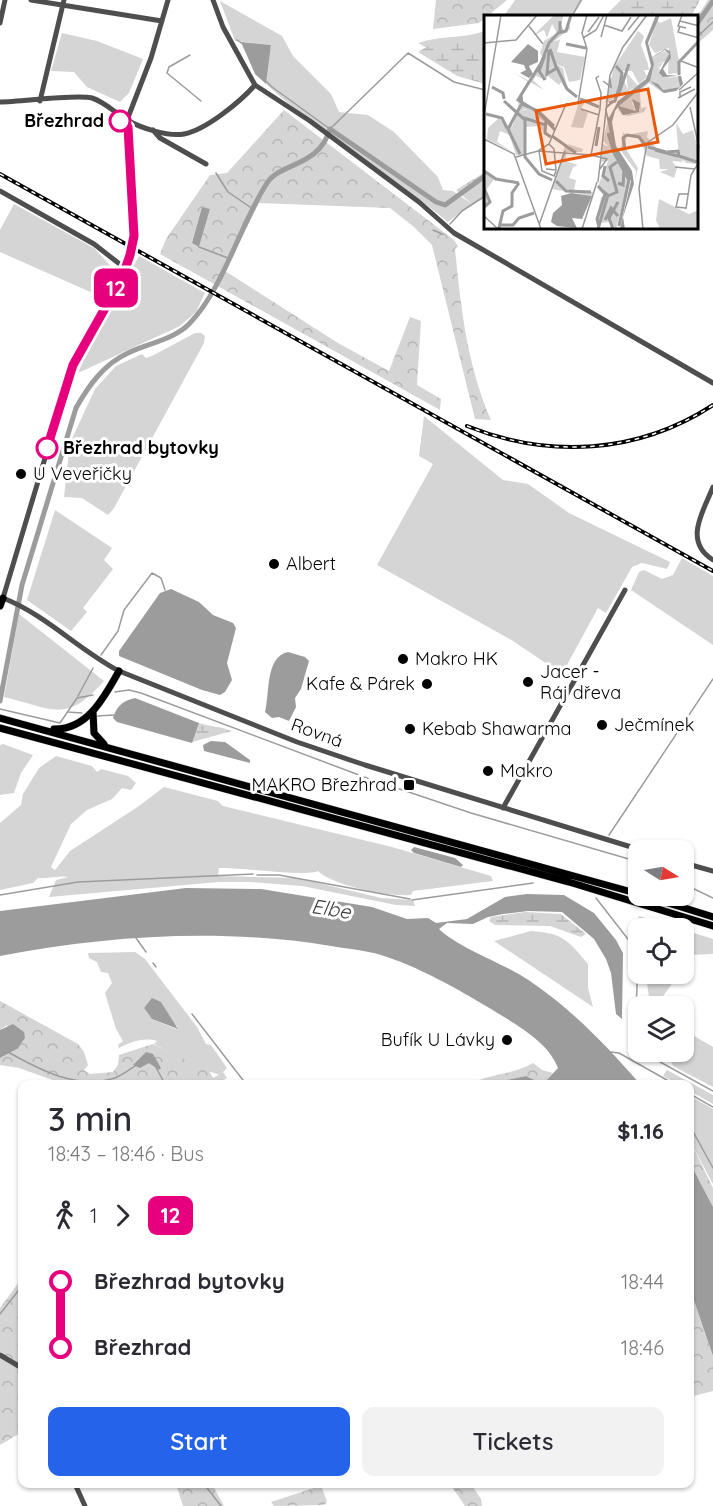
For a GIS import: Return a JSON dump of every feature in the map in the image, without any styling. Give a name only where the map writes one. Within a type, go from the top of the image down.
[{"type":"main road","points":[[0,606],[3,598]]},
{"type":"main road","points":[[30,726],[68,730],[93,714],[119,671]]},
{"type":"main road","points":[[93,714],[92,726],[99,741],[135,755]]},
{"type":"main road","points":[[3,719],[628,891]]},
{"type":"main road","points":[[2,729],[569,882],[713,926]]},
{"type":"main road","points":[[677,906],[713,917]]},
{"type":"street","points":[[0,23],[5,0]]},
{"type":"street","points":[[31,0],[63,2],[162,21]]},
{"type":"street","points":[[3,598],[73,365],[126,268],[134,236],[127,120],[152,58],[168,0]]},
{"type":"street","points":[[213,0],[223,27],[255,85],[310,121],[419,202],[454,233],[713,383]]},
{"type":"street","points":[[40,101],[63,2]]},
{"type":"street","points":[[0,102],[92,99],[127,120],[153,130],[184,134],[202,126],[242,100],[255,85]]},
{"type":"street","points":[[153,130],[168,143],[206,164]]},
{"type":"street","points":[[0,190],[94,244],[126,268]]},
{"type":"street","points":[[713,487],[696,531],[696,540],[702,552],[713,560]]},
{"type":"street","points":[[503,808],[625,590]]},
{"type":"street","name":"Rovná","points":[[3,598],[22,607],[94,658],[119,671],[297,742],[628,846]]},
{"type":"street","points":[[694,866],[713,871]]},
{"type":"street","points":[[0,1355],[18,1366]]},
{"type":"street","points":[[77,1488],[85,1506]]},
{"type":"green space","points":[[436,0],[507,0],[489,15],[484,15],[484,19],[479,23],[433,29]]},
{"type":"green space","points":[[515,0],[583,0],[574,15],[505,15]]},
{"type":"green space","points":[[621,0],[700,0],[690,15],[606,15]]},
{"type":"green space","points":[[708,0],[713,0],[713,30],[698,43],[698,15],[695,15],[701,11]]},
{"type":"green space","points":[[220,1],[282,36],[293,56],[331,94],[339,112],[368,115],[394,132],[438,177],[443,190],[453,191],[472,204],[448,222],[287,103],[266,84],[271,45],[235,41]]},
{"type":"green space","points":[[484,31],[484,52],[434,52],[418,43],[435,39]]},
{"type":"green space","points":[[62,33],[97,41],[143,59],[129,93],[120,102],[87,87],[74,72],[51,71]]},
{"type":"green space","points":[[433,43],[484,44],[484,84],[457,76],[418,52]]},
{"type":"green space","points":[[284,110],[454,240],[458,246],[455,249],[466,336],[476,379],[491,420],[475,419],[432,245],[390,208],[259,203],[225,271],[338,343],[389,371],[410,317],[421,321],[417,385],[441,399],[440,410],[160,254],[166,239],[210,175],[227,173]],"holes":[[[202,207],[210,209],[199,247],[192,243]]]},
{"type":"green space","points":[[484,173],[484,198],[472,204],[456,190]]},
{"type":"green space","points":[[14,204],[94,248],[118,274],[104,298],[0,252],[0,230]]},
{"type":"green space","points":[[139,256],[205,293],[196,312],[180,326],[78,373],[97,331]]},
{"type":"green space","points":[[195,333],[205,336],[204,343],[114,508],[108,515],[82,498],[64,497],[70,443],[95,389],[116,366],[142,354],[146,358],[152,356]]},
{"type":"green space","points":[[424,416],[503,480],[528,484],[569,513],[670,562],[667,569],[642,563],[632,567],[606,613],[598,608],[562,674],[513,641],[377,565],[433,464],[419,456]]},
{"type":"green space","points":[[55,510],[112,548],[104,560],[113,569],[83,608],[87,612],[71,631],[27,600]]},
{"type":"green space","points":[[682,558],[713,576],[713,645],[631,590],[639,572],[644,570],[662,579],[673,575]]},
{"type":"green space","points":[[19,614],[104,681],[91,695],[69,708],[58,710],[4,697]]},
{"type":"green space","points":[[199,723],[223,728],[232,731],[192,742]]},
{"type":"green space","points":[[3,744],[33,755],[21,773],[14,793],[0,795],[0,745]]},
{"type":"green space","points":[[56,756],[92,766],[97,772],[101,769],[128,776],[136,783],[131,790],[122,788],[112,799],[87,810],[71,824],[51,867],[55,870],[70,851],[164,787],[218,801],[223,806],[392,847],[491,876],[493,881],[413,891],[411,895],[402,895],[348,886],[318,871],[300,873],[219,868],[218,876],[298,878],[381,898],[413,900],[415,906],[396,905],[302,886],[251,882],[219,882],[49,897],[56,880],[68,877],[62,876],[38,878],[33,883],[0,890],[0,823],[21,805],[23,794],[39,768]]},
{"type":"green space","points":[[525,912],[561,914],[586,934],[581,937],[550,926],[495,925],[489,921],[491,917]]},
{"type":"green space","points":[[531,931],[550,933],[563,939],[588,964],[588,988],[593,1007],[494,941]]},
{"type":"green space","points":[[694,933],[713,939],[713,954],[694,955]]},
{"type":"green space","points":[[135,952],[145,959],[197,1027],[206,1044],[211,1045],[227,1068],[220,1075],[201,1069],[154,1044],[157,1041],[152,1040],[137,1041],[119,1048],[118,1045],[123,1041],[116,1029],[105,993],[112,983],[108,973],[101,972],[97,962],[89,958],[88,953]],"holes":[[[149,1002],[178,1027],[176,1029],[152,1019],[144,1008]]]},
{"type":"green space","points":[[647,984],[672,984],[663,996],[649,996]]},
{"type":"green space","points":[[0,1001],[78,1044],[84,1052],[88,1065],[84,1070],[90,1074],[113,1072],[118,1065],[119,1055],[153,1044],[209,1071],[213,1078],[223,1072],[227,1078],[224,1080],[53,1080],[19,1068],[0,1065],[0,1058],[17,1049],[7,1025],[0,1030]]},
{"type":"green space","points":[[694,1036],[713,1047],[713,1087],[673,1066],[671,1062],[694,1062]]},
{"type":"green space","points":[[533,1063],[542,1070],[553,1073],[547,1080],[534,1080],[526,1076],[506,1080],[481,1080],[518,1070]]},
{"type":"green space","points":[[667,1070],[685,1080],[670,1080],[663,1076]]},
{"type":"green space","points":[[694,1085],[713,1095],[713,1104],[694,1093]]},
{"type":"green space","points":[[694,1098],[713,1109],[713,1184],[694,1148]]},
{"type":"green space","points":[[694,1151],[713,1188],[713,1207],[694,1171]]},
{"type":"green space","points":[[18,1283],[18,1434],[0,1445],[0,1308]]},
{"type":"green space","points":[[694,1301],[713,1356],[713,1391],[694,1396]]},
{"type":"green space","points":[[177,1488],[214,1488],[224,1506],[183,1506]]},
{"type":"green space","points":[[314,1488],[322,1488],[327,1502],[324,1505],[274,1506],[271,1502]]},
{"type":"green space","points":[[453,1488],[474,1488],[481,1499],[482,1506],[465,1506]]},
{"type":"water","points":[[241,42],[271,45],[266,84],[255,74]]},
{"type":"water","points":[[202,207],[210,209],[199,247],[192,243]]},
{"type":"water","points":[[171,589],[199,602],[213,615],[233,623],[236,628],[227,663],[232,680],[225,692],[220,695],[202,690],[119,656],[119,651],[160,593]]},
{"type":"water","points":[[288,652],[305,657],[309,661],[301,689],[295,698],[296,707],[289,721],[279,717],[272,718],[265,712],[272,668],[281,655]]},
{"type":"water","points":[[135,698],[199,723],[192,743],[117,722],[113,718],[118,707],[123,702]]},
{"type":"water","points":[[211,741],[225,742],[250,760],[250,763],[204,751],[203,745]]},
{"type":"water","points":[[414,847],[455,858],[463,865],[461,867],[414,853],[411,850]]},
{"type":"water","name":"Elbe","points":[[186,888],[261,889],[372,907],[407,919],[428,918],[436,923],[467,919],[505,897],[527,894],[564,895],[594,913],[616,940],[623,953],[622,1019],[616,1014],[611,973],[606,959],[594,939],[562,912],[528,911],[503,914],[488,917],[473,924],[447,923],[439,929],[467,948],[522,976],[555,999],[600,1040],[636,1080],[547,1080],[558,1068],[547,1050],[530,1034],[478,1001],[437,979],[409,965],[381,955],[290,940],[166,936],[82,943],[0,956],[0,911]]},
{"type":"water","points":[[152,998],[161,1002],[178,1029],[152,1019],[144,1008]]},
{"type":"water","points":[[13,1024],[24,1032],[25,1038],[17,1049],[0,1058],[0,1030]]},
{"type":"water","points":[[146,1052],[153,1054],[161,1068],[159,1070],[149,1063],[140,1068],[133,1065]]},
{"type":"water","points":[[526,1076],[534,1080],[506,1080]]},
{"type":"water","points":[[694,1171],[713,1207],[713,1356],[694,1301]]},
{"type":"waterway","points":[[573,15],[581,0]]},
{"type":"waterway","points":[[698,22],[713,1]]},
{"type":"waterway","points":[[698,36],[713,22]]},
{"type":"waterway","points":[[237,40],[243,44]]},
{"type":"waterway","points":[[266,81],[330,129],[408,53],[454,82],[484,90]]},
{"type":"waterway","points":[[190,55],[169,67],[167,73],[201,101]]},
{"type":"waterway","points":[[0,701],[22,585],[76,408],[104,369],[128,353],[184,329],[202,309],[222,275],[257,200],[273,176],[317,151],[325,141],[330,129],[436,202],[445,205],[484,177]]},
{"type":"waterway","points":[[216,173],[228,192],[253,209]]},
{"type":"waterway","points":[[450,224],[462,211],[484,197]]},
{"type":"waterway","points":[[433,230],[442,234]]},
{"type":"waterway","points":[[199,247],[228,258]]},
{"type":"waterway","points":[[101,655],[118,631],[124,610],[152,573],[161,578],[165,590]]},
{"type":"waterway","points":[[78,696],[93,668]]},
{"type":"waterway","points":[[609,835],[713,679]]},
{"type":"waterway","points":[[115,692],[129,690],[141,693],[359,775]]},
{"type":"waterway","points":[[0,709],[60,723],[77,698],[93,695]]},
{"type":"waterway","points":[[68,712],[82,713]]},
{"type":"waterway","points":[[97,716],[114,715]]},
{"type":"waterway","points":[[364,777],[471,813],[628,859]]},
{"type":"waterway","points":[[0,895],[78,882],[253,874]]},
{"type":"waterway","points":[[257,875],[279,875],[410,899]]},
{"type":"waterway","points":[[412,900],[533,883]]},
{"type":"waterway","points":[[694,889],[713,898]]},
{"type":"waterway","points":[[596,898],[631,943],[638,961],[637,996]]},
{"type":"waterway","points":[[136,938],[146,952]]},
{"type":"waterway","points":[[153,963],[156,967]]},
{"type":"waterway","points":[[192,1014],[243,1080]]},
{"type":"waterway","points":[[8,1052],[46,1071],[73,1080]]},
{"type":"waterway","points":[[611,1052],[619,1053],[667,1080]]},
{"type":"waterway","points":[[660,1062],[693,1080]]},
{"type":"waterway","points":[[154,1064],[163,1080]]},
{"type":"waterway","points":[[106,1080],[115,1078],[135,1066]]},
{"type":"waterway","points":[[694,1081],[713,1091]]},
{"type":"waterway","points":[[694,1096],[713,1107]]},
{"type":"waterway","points":[[694,1133],[713,1168]]},
{"type":"waterway","points":[[0,1314],[18,1291]]},
{"type":"waterway","points":[[207,1488],[221,1506]]},
{"type":"railway","points":[[0,174],[713,571]]},
{"type":"railway","points":[[467,426],[498,437],[529,444],[561,447],[593,446],[624,442],[654,434],[713,405]]},
{"type":"bus line","name":"12","points":[[47,448],[73,365],[122,278],[132,247],[134,236],[128,127],[120,121]]},
{"type":"place","name":"Březhrad","points":[[120,121]]},
{"type":"place","name":"Březhrad bytovky","points":[[47,448]]},
{"type":"place","name":"U Veveřičky","points":[[21,474]]},
{"type":"place","name":"Albert","points":[[274,564]]},
{"type":"place","name":"Makro HK","points":[[403,659]]},
{"type":"place","name":"Jacer - Ráj dřeva","points":[[528,682]]},
{"type":"place","name":"Kafe & Párek","points":[[427,684]]},
{"type":"place","name":"Ječmínek","points":[[602,725]]},
{"type":"place","name":"Kebab Shawarma","points":[[410,729]]},
{"type":"place","name":"Makro","points":[[488,771]]},
{"type":"place","name":"MAKRO Březhrad","points":[[409,785]]},
{"type":"place","name":"Bufík U Lávky","points":[[507,1040]]}]
